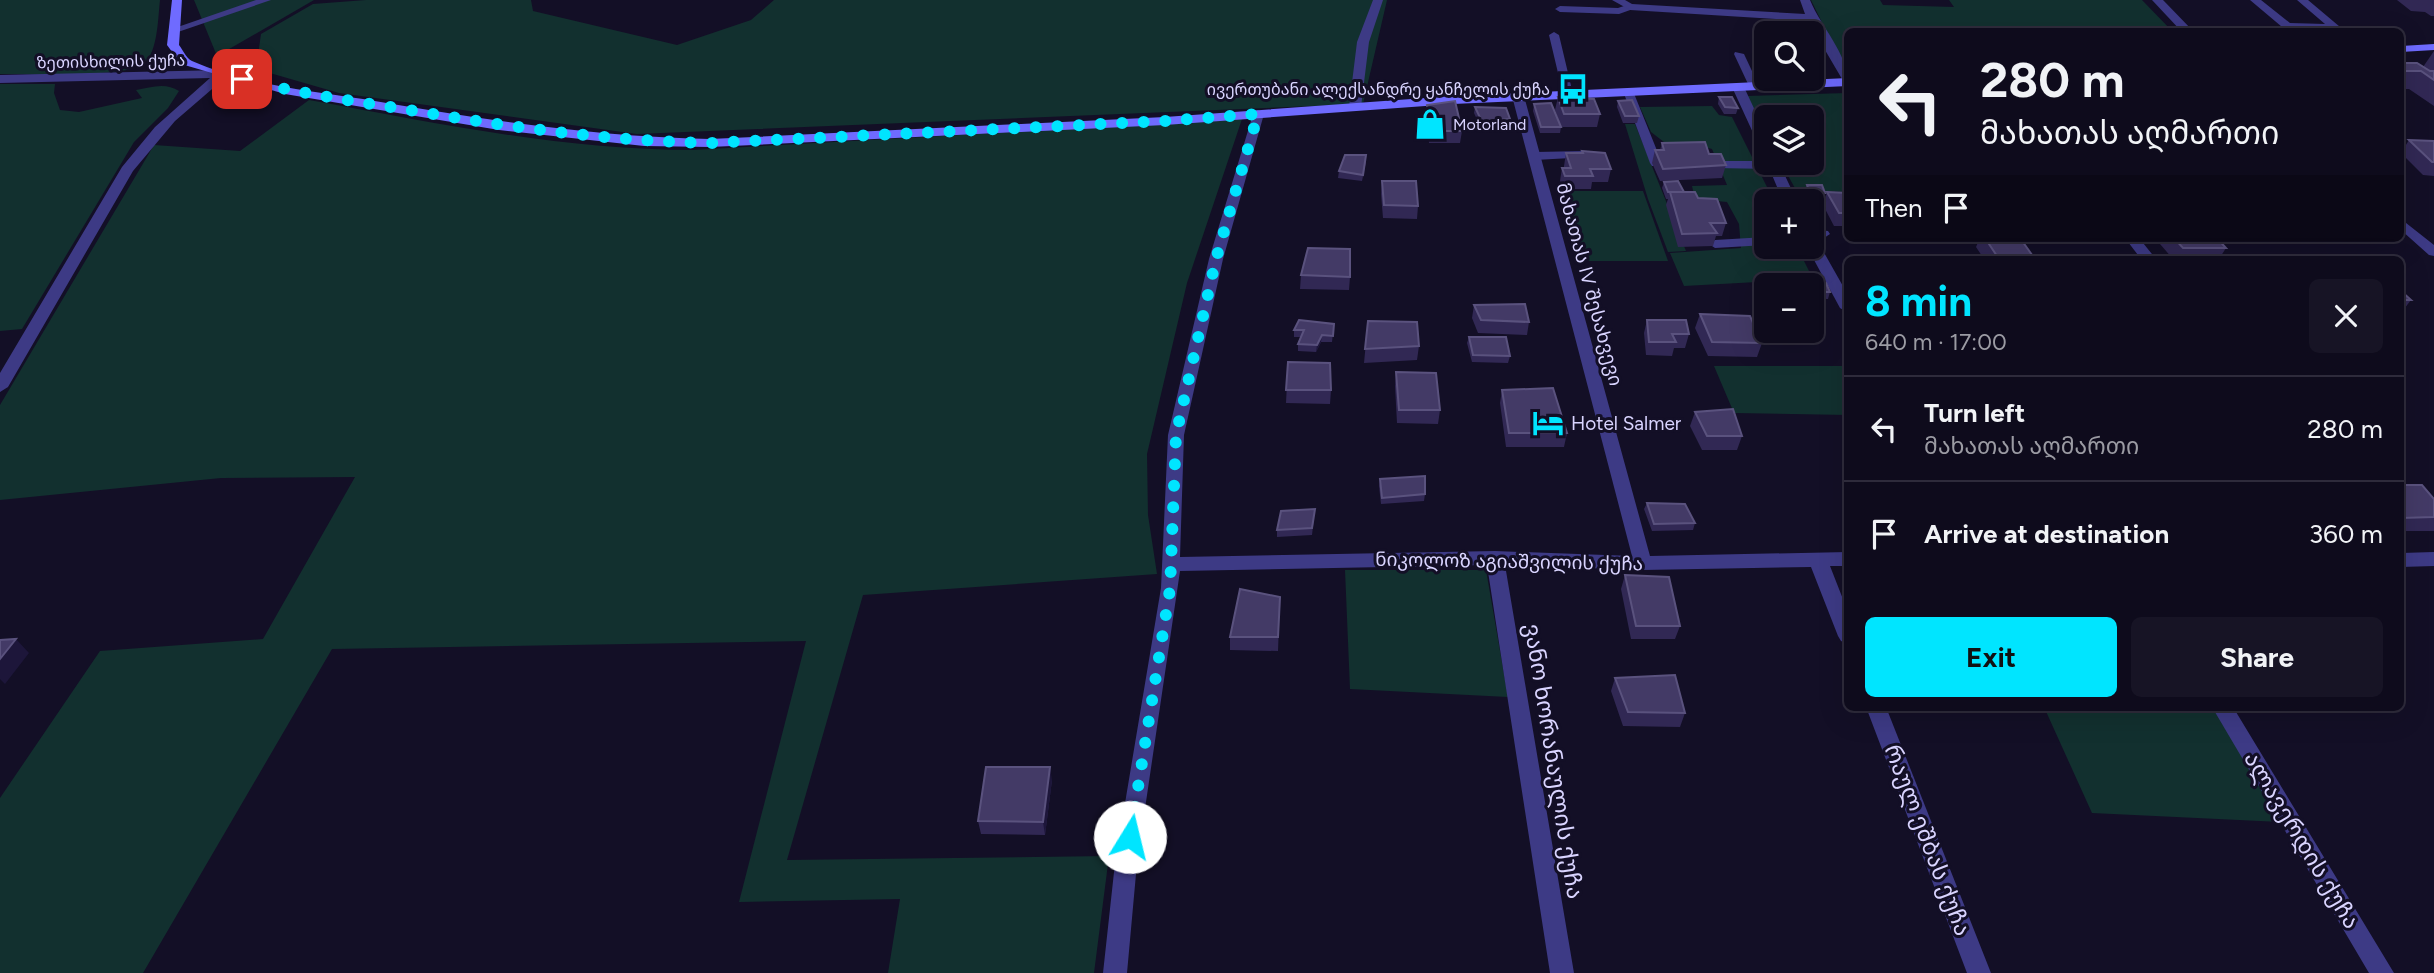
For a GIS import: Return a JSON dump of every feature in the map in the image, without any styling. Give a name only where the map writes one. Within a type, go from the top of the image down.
[{"type":"main road","points":[[177,0],[173,45],[185,62],[222,74],[285,90],[499,126],[644,142],[710,143],[1165,121],[1518,96],[1754,86]]},
{"type":"main road","points":[[2404,49],[2434,47]]},
{"type":"main road","points":[[1824,82],[1844,80]]},
{"type":"street","points":[[1355,107],[1363,42],[1378,0]]},
{"type":"street","points":[[1617,0],[1630,7],[1812,18]]},
{"type":"street","points":[[1805,0],[1812,18],[1844,73]]},
{"type":"street","points":[[2157,0],[2185,28]]},
{"type":"street","points":[[0,387],[141,150],[178,108],[222,74]]},
{"type":"street","name":"ზეთისხილის ქუჩა","points":[[0,79],[222,74]]},
{"type":"street","points":[[1738,87],[1754,122]]},
{"type":"street","name":"მახათას IV შესახვევი","points":[[1518,96],[1643,563]]},
{"type":"street","points":[[1115,973],[1126,863],[1170,589],[1176,435],[1216,259],[1258,114]]},
{"type":"street","points":[[2404,226],[2434,252]]},
{"type":"street","points":[[2135,242],[2147,256]]},
{"type":"street","points":[[1824,254],[1844,299]]},
{"type":"street","name":"ნიკოლოზ აგიაშვილის ქუჩა","points":[[1171,564],[1495,558],[1643,563],[1844,559]]},
{"type":"street","name":"ვანო ხორანაულის ქუჩა","points":[[1495,558],[1562,973]]},
{"type":"street","points":[[1818,559],[1844,626]]},
{"type":"street","points":[[2404,560],[2434,559]]},
{"type":"street","name":"რაულ ეშბას ქუჩა","points":[[1878,711],[1979,973]]},
{"type":"street","name":"ალავერდის ქუჩა","points":[[2224,711],[2382,973]]},
{"type":"lane","points":[[173,30],[221,17],[266,0]]},
{"type":"lane","points":[[2255,0],[2290,28]]},
{"type":"lane","points":[[2302,0],[2337,28]]},
{"type":"lane","points":[[1560,9],[1619,11],[1630,7]]},
{"type":"lane","points":[[1555,36],[1568,94]]},
{"type":"lane","points":[[1739,54],[1754,86]]},
{"type":"lane","points":[[1628,91],[1656,163]]},
{"type":"lane","points":[[1535,156],[1600,155]]},
{"type":"lane","points":[[1717,165],[1754,164]]},
{"type":"lane","points":[[1715,244],[1754,242]]},
{"type":"green space","points":[[0,0],[160,0],[153,50],[145,63],[120,71],[0,74]]},
{"type":"green space","points":[[194,0],[314,0],[217,56]]},
{"type":"green space","points":[[366,0],[531,0],[533,11],[677,45],[751,20],[774,0],[1387,0],[1363,104],[637,134],[339,93],[256,69],[261,34],[313,4]]},
{"type":"green space","points":[[1811,0],[1880,0],[1883,5],[1954,7],[1949,0],[2142,0],[2169,28],[1844,28],[1844,61],[1839,57],[1824,26],[1824,21],[1821,21]]},
{"type":"green space","points":[[0,84],[55,84],[54,93],[60,110],[79,112],[142,98],[136,90],[164,86],[179,91],[168,108],[134,142],[22,329],[0,331]]},
{"type":"green space","points":[[1844,93],[1844,192],[1795,189],[1788,175],[1824,175],[1824,105],[1754,105],[1754,110],[1747,96]]},
{"type":"green space","points":[[309,100],[500,134],[644,149],[693,150],[1242,119],[1187,283],[1147,454],[1148,515],[1157,574],[863,595],[787,860],[1109,856],[1094,973],[888,973],[900,899],[739,902],[806,641],[332,649],[143,973],[0,973],[0,798],[100,651],[263,639],[355,477],[221,478],[0,500],[0,405],[154,145],[240,151]]},
{"type":"green space","points":[[1712,106],[1719,115],[1732,117],[1754,161],[1754,175],[1761,175],[1768,189],[1754,189],[1754,259],[1803,259],[1810,273],[1754,273],[1754,282],[1684,286],[1670,253],[1741,248],[1739,224],[1727,202],[1695,199],[1692,186],[1727,185],[1712,149],[1701,146],[1673,149],[1651,132],[1640,107]]},
{"type":"green space","points":[[1625,124],[1635,124],[1686,251],[1668,252]]},
{"type":"green space","points":[[1559,191],[1643,191],[1668,261],[1580,261]]},
{"type":"green space","points":[[1714,366],[1844,366],[1844,415],[1734,413]]},
{"type":"green space","points":[[1345,570],[1486,570],[1508,697],[1350,689]]},
{"type":"green space","points":[[2046,711],[2217,711],[2281,822],[2092,813]]},
{"type":"building","points":[[2404,62],[2417,63],[2434,71],[2434,80],[2421,71],[2404,71]]},
{"type":"building","points":[[1558,97],[1594,99],[1600,114],[1564,114]]},
{"type":"building","points":[[1719,97],[1732,97],[1738,108],[1725,107]]},
{"type":"building","points":[[1632,100],[1639,116],[1625,116],[1618,101]]},
{"type":"building","points":[[1455,101],[1462,131],[1431,131],[1427,105]]},
{"type":"building","points":[[1551,103],[1561,127],[1541,127],[1534,104]]},
{"type":"building","points":[[1475,107],[1506,108],[1510,119],[1482,122]]},
{"type":"building","points":[[2409,140],[2434,141],[2434,162],[2432,162]]},
{"type":"building","points":[[1705,142],[1709,154],[1721,154],[1726,165],[1663,169],[1655,150],[1664,150],[1662,143]]},
{"type":"building","points":[[1582,151],[1605,153],[1611,169],[1590,169],[1593,176],[1565,176],[1562,168],[1571,168],[1566,153],[1583,153]]},
{"type":"building","points":[[1345,155],[1366,155],[1363,175],[1339,171]]},
{"type":"building","points":[[1382,181],[1416,181],[1418,206],[1384,205]]},
{"type":"building","points":[[1678,181],[1684,192],[1668,192],[1664,182]]},
{"type":"building","points":[[1807,185],[1822,185],[1824,189],[1808,189]]},
{"type":"building","points":[[1670,192],[1695,192],[1698,198],[1717,199],[1726,223],[1710,223],[1717,233],[1682,234]]},
{"type":"building","points":[[1827,192],[1844,193],[1844,213],[1839,213]]},
{"type":"building","points":[[1988,242],[2023,242],[2033,256],[1997,256]]},
{"type":"building","points":[[2178,242],[2221,242],[2226,248],[2183,248]]},
{"type":"building","points":[[1308,248],[1350,249],[1350,277],[1301,275]]},
{"type":"building","points":[[1826,283],[1830,292],[1824,292]]},
{"type":"building","points":[[1525,304],[1529,322],[1481,320],[1474,305]]},
{"type":"building","points":[[1700,314],[1750,316],[1754,325],[1754,343],[1712,342]]},
{"type":"building","points":[[1299,320],[1334,324],[1333,336],[1322,335],[1317,345],[1298,344],[1304,330],[1294,330]]},
{"type":"building","points":[[1647,320],[1686,320],[1689,334],[1672,334],[1676,342],[1649,342]]},
{"type":"building","points":[[1368,321],[1417,322],[1419,346],[1365,349]]},
{"type":"building","points":[[1469,337],[1506,337],[1510,356],[1473,355]]},
{"type":"building","points":[[1288,362],[1330,363],[1331,390],[1286,390]]},
{"type":"building","points":[[1396,372],[1436,373],[1440,410],[1399,410]]},
{"type":"building","points":[[1553,388],[1567,433],[1509,433],[1502,390]]},
{"type":"building","points":[[1733,409],[1742,436],[1707,436],[1695,412]]},
{"type":"building","points":[[1425,476],[1425,494],[1382,498],[1380,479]]},
{"type":"building","points":[[2404,485],[2422,485],[2434,499],[2434,517],[2404,518]]},
{"type":"building","points":[[1647,503],[1685,504],[1695,523],[1654,524]]},
{"type":"building","points":[[1315,509],[1312,528],[1277,530],[1281,511]]},
{"type":"building","points":[[1625,575],[1669,577],[1680,626],[1636,626]]},
{"type":"building","points":[[1240,589],[1280,597],[1278,637],[1230,637]]},
{"type":"building","points":[[16,639],[0,659],[0,640]]},
{"type":"building","points":[[1675,675],[1685,713],[1628,712],[1615,678]]},
{"type":"building","points":[[986,767],[1050,767],[1043,822],[978,821]]},
{"type":"place","name":"ივერთუბანი ალექსანდრე ყანჩელის ქუჩა","points":[[1573,89]]},
{"type":"place","name":"Motorland","points":[[1430,124]]},
{"type":"place","name":"Hotel Salmer","points":[[1548,423]]},
{"type":"route","points":[[242,79],[285,90],[499,126],[644,142],[710,143],[1258,114],[1216,259],[1176,435],[1170,589],[1130,837]]}]
